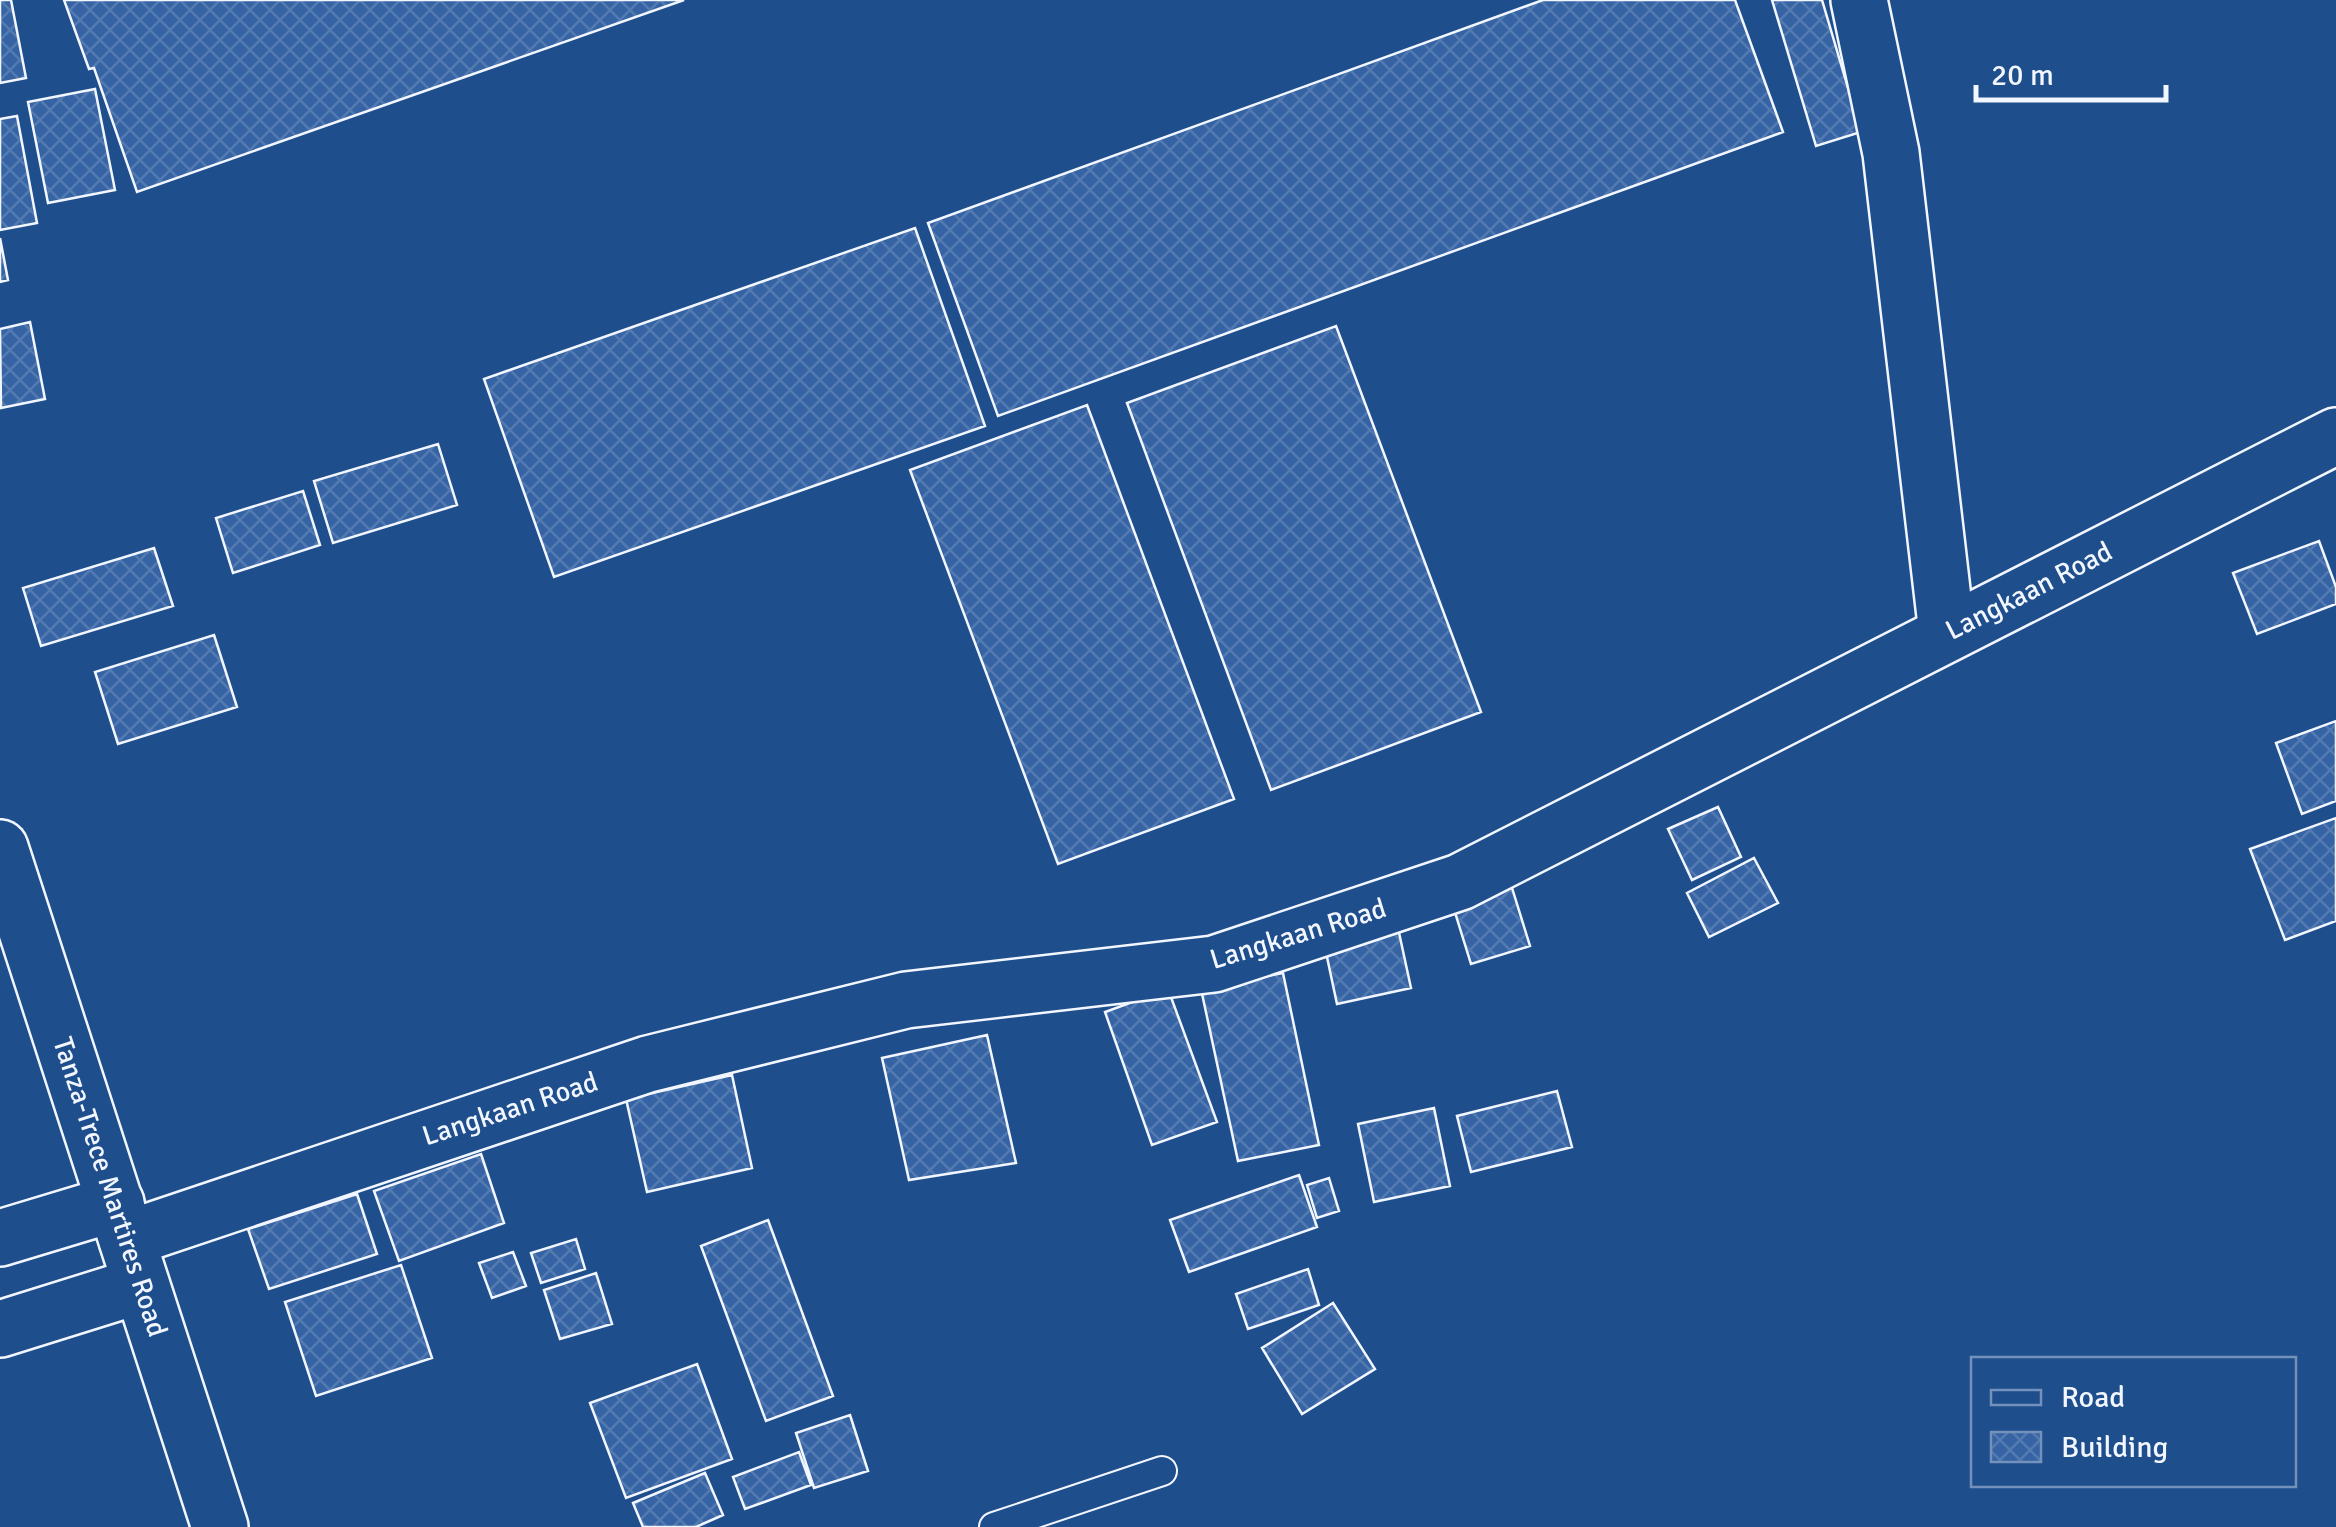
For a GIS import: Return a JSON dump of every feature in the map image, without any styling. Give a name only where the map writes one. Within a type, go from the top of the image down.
[{"type":"street","points":[[1859,0],[1891,153],[1947,633]]},
{"type":"street","name":"Langkaan Road","points":[[128,1242],[648,1064],[906,1000],[1214,964],[1460,882],[2336,436]]},
{"type":"street","name":"Tanza-Trece Martires Road","points":[[0,848],[220,1527]]},
{"type":"street","points":[[0,1238],[128,1242]]},
{"type":"street","points":[[4,1315],[128,1242]]},
{"type":"lane","points":[[994,1527],[1162,1471]]},
{"type":"building","points":[[0,0],[11,0],[26,78],[0,83]]},
{"type":"building","points":[[64,0],[684,0],[137,192],[94,68],[89,69]]},
{"type":"building","points":[[1543,0],[1735,0],[1783,132],[998,416],[928,223]]},
{"type":"building","points":[[1772,0],[1822,0],[1861,132],[1816,146]]},
{"type":"building","points":[[95,89],[115,190],[48,203],[28,102]]},
{"type":"building","points":[[17,116],[37,223],[0,230],[0,119]]},
{"type":"building","points":[[915,228],[985,426],[554,577],[484,379]]},
{"type":"building","points":[[0,238],[8,280],[0,282]]},
{"type":"building","points":[[30,322],[45,399],[1,408],[0,329]]},
{"type":"building","points":[[1336,326],[1481,712],[1271,790],[1127,403]]},
{"type":"building","points":[[1087,405],[1234,799],[1058,864],[910,470]]},
{"type":"building","points":[[438,444],[457,505],[333,543],[314,481]]},
{"type":"building","points":[[303,491],[320,545],[233,573],[216,518]]},
{"type":"building","points":[[2319,541],[2336,587],[2336,604],[2257,634],[2233,573]]},
{"type":"building","points":[[154,548],[173,606],[41,646],[23,588]]},
{"type":"building","points":[[214,635],[237,707],[118,744],[95,672]]},
{"type":"building","points":[[2336,721],[2336,801],[2302,814],[2276,743]]},
{"type":"building","points":[[1718,807],[1741,857],[1692,880],[1668,829]]},
{"type":"building","points":[[2336,818],[2336,921],[2285,940],[2250,849]]},
{"type":"building","points":[[1754,858],[1778,903],[1709,937],[1687,893]]},
{"type":"building","points":[[1508,875],[1530,946],[1471,964],[1449,893]]},
{"type":"building","points":[[1398,928],[1411,988],[1337,1004],[1324,943]]},
{"type":"building","points":[[1283,973],[1319,1145],[1238,1161],[1201,989]]},
{"type":"building","points":[[1168,989],[1217,1122],[1152,1145],[1105,1012]]},
{"type":"building","points":[[987,1035],[1016,1163],[909,1180],[882,1058]]},
{"type":"building","points":[[732,1075],[752,1168],[647,1192],[626,1099]]},
{"type":"building","points":[[1557,1091],[1572,1147],[1471,1172],[1457,1116]]},
{"type":"building","points":[[1434,1108],[1450,1186],[1374,1202],[1358,1124]]},
{"type":"building","points":[[481,1154],[504,1223],[399,1261],[374,1191]]},
{"type":"building","points":[[1299,1175],[1317,1227],[1189,1272],[1170,1220]]},
{"type":"building","points":[[1329,1178],[1339,1211],[1317,1218],[1307,1185]]},
{"type":"building","points":[[357,1194],[377,1254],[269,1289],[248,1229]]},
{"type":"building","points":[[768,1220],[833,1396],[766,1421],[701,1246]]},
{"type":"building","points":[[576,1239],[585,1269],[541,1283],[531,1253]]},
{"type":"building","points":[[513,1252],[526,1286],[492,1298],[479,1263]]},
{"type":"building","points":[[401,1265],[432,1358],[316,1396],[285,1302]]},
{"type":"building","points":[[1308,1269],[1319,1305],[1248,1329],[1236,1294]]},
{"type":"building","points":[[596,1273],[612,1324],[560,1339],[544,1290]]},
{"type":"building","points":[[1333,1303],[1375,1369],[1302,1414],[1262,1348]]},
{"type":"building","points":[[697,1364],[732,1459],[626,1498],[590,1403]]},
{"type":"building","points":[[850,1415],[868,1471],[814,1488],[796,1433]]},
{"type":"building","points":[[799,1452],[811,1485],[745,1509],[733,1477]]},
{"type":"building","points":[[705,1473],[723,1515],[696,1527],[643,1527],[633,1503]]}]
